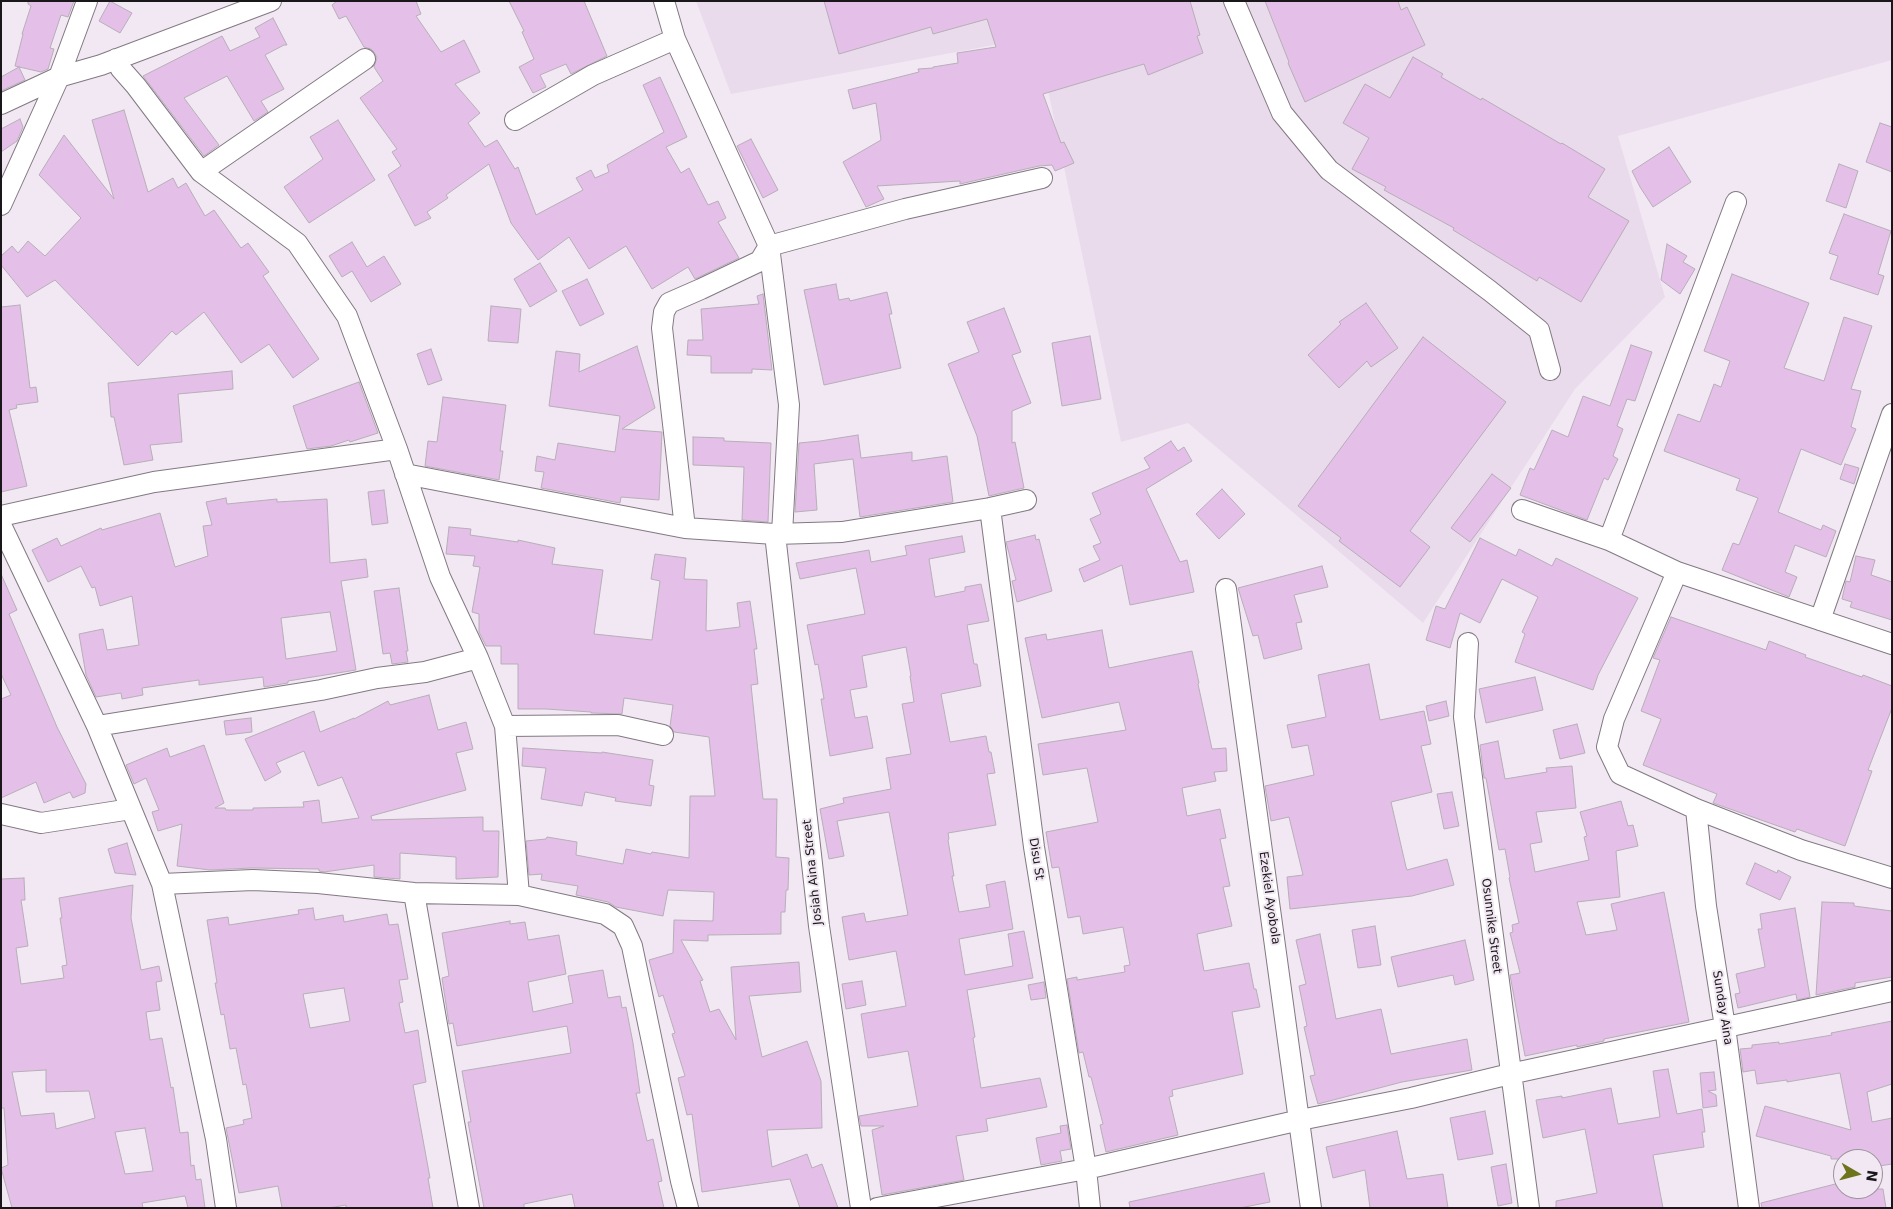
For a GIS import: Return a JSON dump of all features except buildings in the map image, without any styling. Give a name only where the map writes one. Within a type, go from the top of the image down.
[{"type":"street","points":[[1,205],[59,77],[87,1]]},
{"type":"street","points":[[1,104],[59,77],[116,59],[271,1]]},
{"type":"street","name":"Josiah Aina Street","points":[[664,1],[675,39],[769,246],[789,405],[785,510],[779,534],[819,926],[861,1208]]},
{"type":"street","points":[[1234,1],[1282,113],[1329,170],[1490,290],[1539,330],[1550,370]]},
{"type":"street","points":[[515,120],[593,75],[675,39]]},
{"type":"street","points":[[116,59],[121,69],[201,172],[297,243],[347,316],[397,449],[440,576],[478,658],[505,726],[519,896]]},
{"type":"street","points":[[201,172],[365,59]]},
{"type":"street","points":[[685,528],[662,328],[664,312],[669,303],[760,261],[769,246],[904,209],[1042,178]]},
{"type":"street","points":[[1609,540],[1736,202]]},
{"type":"street","points":[[1820,620],[1892,414]]},
{"type":"street","points":[[1,516],[154,482],[397,449]]},
{"type":"street","points":[[405,474],[685,528],[779,534],[842,532],[990,508],[1026,500]]},
{"type":"street","name":"Disu St","points":[[990,508],[1034,847],[1086,1169],[1090,1208]]},
{"type":"street","points":[[1522,510],[1609,540],[1677,572],[1892,644]]},
{"type":"street","points":[[1,526],[97,726],[162,884],[209,1103],[226,1208]]},
{"type":"street","points":[[1677,572],[1614,719],[1607,747],[1620,774],[1696,809],[1801,850],[1892,878]]},
{"type":"street","name":"Ezekiel Ayobola","points":[[1226,589],[1311,1208]]},
{"type":"street","name":"Osunnike Street","points":[[1468,643],[1464,717],[1529,1208]]},
{"type":"street","points":[[97,726],[321,690],[377,678],[425,672],[478,658]]},
{"type":"street","points":[[505,726],[618,725],[663,735]]},
{"type":"street","name":"Sunday Aina","points":[[1696,809],[1706,906],[1725,1027],[1749,1208]]},
{"type":"street","points":[[1,814],[41,823],[131,810]]},
{"type":"street","points":[[162,884],[254,880],[318,883],[414,893],[519,896],[604,914],[623,926],[632,946],[688,1208]]},
{"type":"street","points":[[414,893],[469,1208]]},
{"type":"street","points":[[878,1208],[1086,1169],[1300,1120],[1411,1098],[1510,1074],[1892,991]]},
{"type":"shaded area","points":[[696,1],[1892,1],[1892,60],[1618,136],[1665,297],[1575,389],[1423,623],[1188,423],[1121,442],[1037,37],[731,94]]}]
